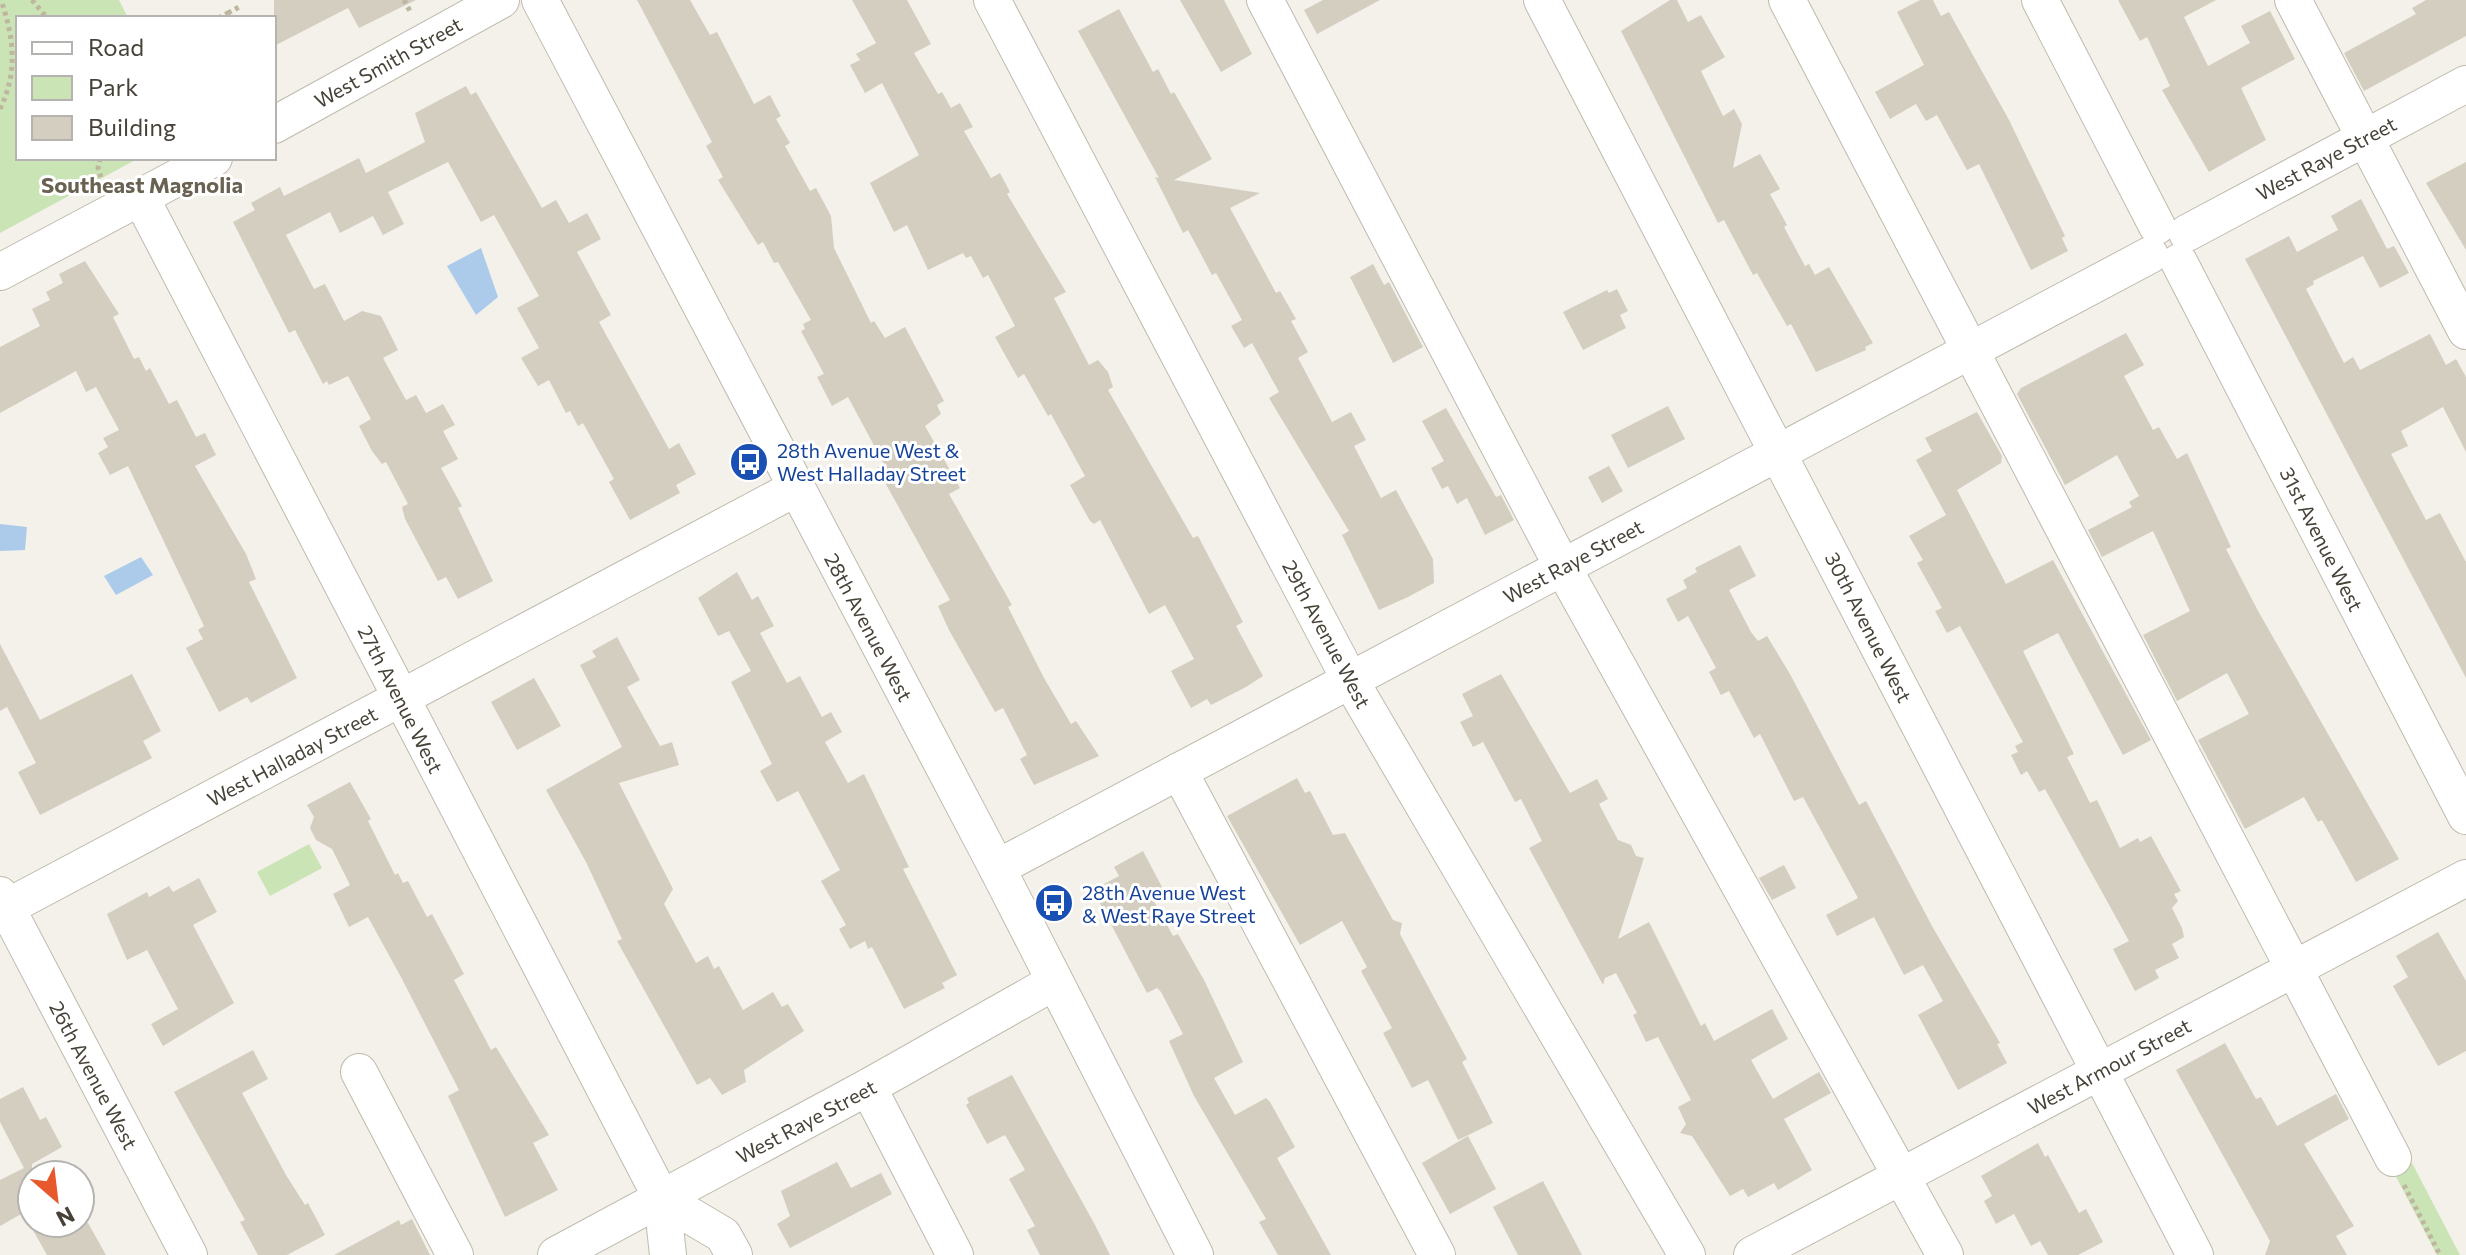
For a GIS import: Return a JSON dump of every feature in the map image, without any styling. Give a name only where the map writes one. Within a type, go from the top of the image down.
[{"type":"street","name":"West Smith Street","points":[[276,124],[501,0]]},
{"type":"street","name":"28th Avenue West","points":[[540,0],[997,868],[1195,1255]]},
{"type":"street","name":"29th Avenue West","points":[[992,0],[1350,680],[1687,1255]]},
{"type":"street","points":[[1265,0],[1562,566],[1945,1255]]},
{"type":"street","name":"30th Avenue West","points":[[1542,0],[2195,1255]]},
{"type":"street","points":[[1787,0],[1972,348],[2393,1158]]},
{"type":"street","name":"31st Avenue West","points":[[2040,0],[2466,816]]},
{"type":"street","points":[[2293,0],[2466,331]]},
{"type":"street","name":"West Raye Street","points":[[997,868],[2466,84]]},
{"type":"street","points":[[0,272],[124,195],[209,160]]},
{"type":"street","name":"27th Avenue West","points":[[124,195],[401,698],[662,1199],[668,1255]]},
{"type":"street","name":"West Halladay Street","points":[[2,904],[401,698],[796,488]]},
{"type":"street","points":[[1179,771],[1437,1255]]},
{"type":"street","name":"West Armour Street","points":[[1752,1255],[2466,878]]},
{"type":"street","name":"26th Avenue West","points":[[2,904],[189,1255]]},
{"type":"street","name":"West Raye Street","points":[[556,1255],[868,1087],[1054,982]]},
{"type":"street","points":[[359,1072],[455,1255]]},
{"type":"street","points":[[868,1087],[955,1255]]},
{"type":"street","points":[[662,1199],[723,1235],[734,1255]]},
{"type":"path","points":[[0,109],[13,57],[13,34],[1,0]]},
{"type":"path","points":[[32,0],[45,16]]},
{"type":"path","points":[[404,0],[413,18]]},
{"type":"path","points":[[229,16],[241,6]]},
{"type":"path","points":[[100,160],[98,168],[124,195]]},
{"type":"path","points":[[2393,1158],[2440,1255]]},
{"type":"green space","points":[[0,0],[119,0],[127,16],[16,16],[16,160],[135,160],[0,233]]},
{"type":"green space","points":[[309,844],[322,868],[270,896],[257,872]]},
{"type":"green space","points":[[2411,1161],[2460,1255],[2437,1255],[2393,1171]]},
{"type":"water","points":[[481,248],[498,297],[476,315],[447,266]]},
{"type":"water","points":[[0,524],[27,527],[25,550],[0,551]]},
{"type":"water","points":[[141,557],[153,575],[116,595],[104,576]]},
{"type":"building","points":[[274,0],[416,0],[359,28],[348,8],[276,45]]},
{"type":"building","points":[[637,0],[690,0],[710,35],[717,32],[754,104],[770,95],[781,116],[776,119],[790,143],[785,146],[810,191],[816,188],[831,216],[834,248],[871,323],[874,321],[885,338],[905,327],[944,401],[937,405],[941,414],[925,426],[960,488],[949,494],[1012,605],[1008,607],[1044,678],[1071,724],[1076,721],[1099,756],[1034,785],[1020,759],[1027,755],[1003,708],[995,712],[949,630],[938,606],[950,600],[877,468],[884,464],[848,397],[832,406],[817,377],[824,374],[801,331],[805,329],[803,324],[811,320],[778,262],[774,263],[763,242],[758,245],[718,180],[723,177],[706,146],[712,142]]},
{"type":"building","points":[[852,0],[907,0],[931,44],[914,53],[938,94],[942,92],[951,108],[960,103],[973,127],[964,131],[991,178],[1000,173],[1010,192],[1007,194],[1066,292],[1054,298],[1089,365],[1098,360],[1108,372],[1113,387],[1108,390],[1193,538],[1198,536],[1243,622],[1236,626],[1263,676],[1246,687],[1211,705],[1207,699],[1191,708],[1171,671],[1194,659],[1165,605],[1149,614],[1100,520],[1094,524],[1090,521],[1070,485],[1085,476],[1051,414],[1048,416],[1024,374],[1018,378],[995,337],[1015,326],[988,275],[983,278],[971,256],[966,258],[963,253],[928,270],[907,225],[894,232],[870,183],[919,155],[882,83],[865,93],[850,65],[860,60],[856,54],[876,43]]},
{"type":"building","points":[[1180,0],[1224,0],[1252,54],[1221,72]]},
{"type":"building","points":[[1323,0],[1380,0],[1317,34],[1304,10]]},
{"type":"building","points":[[1670,0],[1677,0],[1688,22],[1701,15],[1725,57],[1701,71],[1723,116],[1734,109],[1742,124],[1733,168],[1760,154],[1780,189],[1770,194],[1805,266],[1809,264],[1815,275],[1829,267],[1873,343],[1865,347],[1866,350],[1816,372],[1791,324],[1787,326],[1757,273],[1753,275],[1724,220],[1718,223],[1621,31]]},
{"type":"building","points":[[1920,0],[1933,0],[1941,16],[1949,12],[2009,120],[2065,236],[2062,238],[2068,251],[2031,270],[1979,164],[1967,170],[1937,115],[1926,121],[1916,104],[1890,119],[1875,92],[1924,65],[1897,12]]},
{"type":"building","points":[[2118,0],[2216,0],[2184,17],[2208,66],[2250,43],[2241,26],[2270,11],[2295,59],[2241,88],[2266,140],[2209,172],[2162,90],[2170,86],[2147,37],[2140,41]]},
{"type":"building","points":[[2426,0],[2466,0],[2466,36],[2364,91],[2344,53],[2416,14],[2412,8]]},
{"type":"building","points":[[1119,9],[1153,72],[1158,69],[1171,94],[1174,92],[1212,159],[1174,180],[1260,193],[1230,208],[1276,293],[1280,291],[1296,319],[1291,321],[1308,352],[1298,358],[1332,422],[1351,412],[1366,440],[1354,446],[1381,498],[1396,490],[1433,559],[1434,583],[1408,597],[1379,610],[1342,535],[1349,531],[1269,398],[1279,392],[1252,343],[1244,348],[1231,326],[1242,320],[1216,273],[1212,275],[1188,230],[1183,233],[1155,177],[1159,178],[1078,31]]},
{"type":"building","points":[[466,86],[471,95],[476,92],[542,208],[556,200],[569,223],[587,213],[601,239],[577,252],[611,315],[599,322],[669,449],[679,443],[696,474],[676,485],[680,493],[630,520],[609,482],[614,479],[583,423],[578,426],[570,411],[566,413],[549,380],[538,386],[521,358],[539,348],[517,308],[539,296],[494,215],[481,222],[448,162],[388,192],[404,224],[383,235],[373,216],[340,233],[330,212],[286,235],[314,289],[325,284],[344,321],[362,311],[381,316],[398,350],[383,358],[406,400],[416,395],[426,413],[443,404],[455,425],[443,431],[458,459],[441,468],[462,506],[458,508],[493,581],[458,599],[446,577],[438,581],[405,519],[402,507],[408,504],[386,462],[382,464],[372,451],[359,426],[371,419],[348,376],[329,385],[327,381],[323,384],[295,330],[289,333],[233,222],[255,210],[251,203],[280,187],[284,196],[359,158],[366,173],[425,142],[415,113]]},
{"type":"building","points":[[2466,162],[2466,250],[2426,183]]},
{"type":"building","points":[[2361,199],[2387,249],[2394,246],[2409,273],[2380,288],[2363,256],[2313,281],[2314,284],[2306,289],[2344,363],[2353,357],[2360,370],[2430,334],[2446,365],[2456,359],[2466,377],[2466,452],[2443,407],[2401,431],[2408,446],[2391,454],[2426,520],[2440,513],[2466,562],[2466,678],[2245,259],[2289,236],[2297,252],[2338,230],[2331,216]]},
{"type":"building","points":[[85,261],[119,314],[113,317],[134,359],[139,357],[146,371],[150,368],[169,404],[177,400],[196,437],[205,433],[216,455],[195,466],[246,554],[256,579],[249,582],[297,678],[251,703],[247,697],[219,712],[186,648],[203,639],[198,630],[204,626],[128,466],[110,475],[98,453],[108,447],[103,438],[119,430],[96,387],[86,392],[76,371],[0,413],[0,347],[40,326],[32,309],[50,300],[46,292],[63,283],[59,274]]},
{"type":"building","points":[[1373,264],[1384,285],[1389,282],[1423,347],[1393,363],[1350,277]]},
{"type":"building","points":[[1617,289],[1628,311],[1620,315],[1626,328],[1583,350],[1563,312],[1607,290],[1609,293]]},
{"type":"building","points":[[2126,333],[2144,365],[2124,376],[2153,430],[2159,427],[2177,459],[2187,453],[2231,547],[2226,549],[2257,609],[2399,859],[2356,882],[2322,820],[2318,822],[2304,797],[2245,829],[2198,740],[2249,714],[2227,673],[2177,701],[2143,635],[2190,611],[2153,531],[2102,557],[2088,530],[2132,507],[2129,502],[2139,496],[2117,455],[2065,485],[2017,394],[2021,388]]},
{"type":"building","points":[[1668,406],[1685,439],[1628,468],[1611,435]]},
{"type":"building","points":[[1446,408],[1496,497],[1501,495],[1514,520],[1485,535],[1467,498],[1457,504],[1448,486],[1442,489],[1431,468],[1444,461],[1422,421]]},
{"type":"building","points":[[1977,412],[2002,456],[2001,463],[1957,490],[2006,584],[2053,560],[2151,740],[2123,755],[2058,633],[2023,651],[2074,754],[2067,757],[2090,803],[2097,800],[2120,848],[2138,838],[2140,842],[2151,836],[2181,891],[2174,894],[2178,901],[2172,908],[2184,937],[2172,944],[2179,958],[2155,970],[2159,978],[2135,991],[2113,949],[2129,941],[2045,789],[2039,792],[2027,771],[2021,775],[2011,755],[2018,752],[2015,746],[2023,742],[1960,626],[1947,633],[1935,611],[1942,608],[1917,563],[1923,560],[1909,536],[1946,515],[1916,460],[1932,451],[1925,438]]},
{"type":"building","points":[[1609,466],[1623,491],[1602,503],[1588,477]]},
{"type":"building","points":[[1740,545],[1756,576],[1729,590],[1751,632],[1758,641],[1767,636],[1790,674],[1859,805],[1866,801],[1932,926],[2000,1043],[1997,1044],[2007,1063],[1958,1090],[1918,1015],[1943,1001],[1923,965],[1904,975],[1874,917],[1837,936],[1826,915],[1858,898],[1803,797],[1794,801],[1760,734],[1754,738],[1729,691],[1721,695],[1709,672],[1716,668],[1688,616],[1678,622],[1666,599],[1687,588],[1683,580],[1697,572],[1695,568]]},
{"type":"building","points":[[737,572],[752,600],[758,596],[774,626],[760,633],[787,683],[800,676],[822,717],[831,712],[842,732],[825,742],[848,783],[864,774],[909,867],[903,869],[957,975],[942,983],[945,988],[904,1009],[872,947],[868,949],[865,941],[850,949],[839,929],[846,925],[821,881],[840,870],[798,791],[777,802],[760,771],[772,764],[731,682],[751,671],[729,631],[718,636],[698,598]]},
{"type":"building","points":[[617,637],[640,680],[627,687],[660,746],[672,742],[679,765],[619,783],[673,889],[664,904],[696,963],[708,956],[714,969],[719,966],[743,1010],[773,992],[782,1007],[788,1004],[804,1031],[744,1070],[746,1082],[722,1095],[710,1078],[697,1085],[617,941],[622,939],[586,862],[546,790],[622,747],[580,665],[596,657],[592,651]]},
{"type":"building","points":[[0,644],[40,720],[132,674],[161,731],[143,741],[152,758],[40,815],[18,772],[36,763],[7,707],[0,711]]},
{"type":"building","points":[[1501,674],[1570,793],[1597,779],[1608,799],[1599,804],[1618,840],[1631,845],[1636,856],[1644,858],[1618,939],[1649,922],[1701,1026],[1705,1023],[1714,1041],[1772,1009],[1788,1039],[1751,1060],[1773,1099],[1819,1072],[1831,1093],[1784,1119],[1812,1170],[1778,1190],[1774,1183],[1748,1197],[1743,1189],[1730,1196],[1692,1136],[1680,1133],[1686,1124],[1678,1107],[1691,1100],[1658,1037],[1646,1042],[1633,1015],[1637,1013],[1616,973],[1605,978],[1603,985],[1529,848],[1542,841],[1521,799],[1515,802],[1483,742],[1473,747],[1460,722],[1473,716],[1462,694]]},
{"type":"building","points":[[534,678],[561,726],[517,750],[491,702]]},
{"type":"building","points":[[1297,778],[1305,793],[1310,791],[1333,835],[1345,833],[1393,920],[1402,923],[1400,934],[1467,1059],[1462,1062],[1493,1123],[1458,1140],[1428,1080],[1412,1088],[1383,1033],[1392,1028],[1361,971],[1367,967],[1342,921],[1300,945],[1227,816]]},
{"type":"building","points":[[350,782],[371,819],[368,821],[395,875],[398,873],[403,883],[408,881],[427,917],[432,914],[464,974],[454,980],[491,1050],[496,1047],[549,1135],[533,1143],[558,1190],[505,1217],[448,1096],[459,1090],[402,979],[368,917],[349,927],[333,894],[350,885],[332,849],[316,840],[310,828],[314,817],[307,805]]},
{"type":"building","points":[[1143,851],[1162,887],[1150,894],[1173,936],[1178,934],[1204,980],[1243,1062],[1214,1078],[1235,1115],[1266,1098],[1270,1102],[1295,1147],[1277,1158],[1331,1255],[1278,1255],[1259,1222],[1266,1219],[1194,1096],[1169,1041],[1183,1034],[1161,992],[1157,988],[1147,993],[1093,890],[1119,876],[1114,867]]},
{"type":"building","points":[[1784,865],[1796,888],[1772,900],[1759,878]]},
{"type":"building","points":[[199,878],[217,912],[193,925],[234,1003],[163,1046],[151,1024],[178,1009],[147,950],[127,960],[107,914],[147,892],[149,897],[169,886],[173,892]]},
{"type":"building","points":[[2438,932],[2466,981],[2466,1051],[2438,1066],[2393,986],[2408,977],[2396,956]]},
{"type":"building","points":[[2225,1043],[2256,1099],[2261,1097],[2277,1126],[2336,1094],[2349,1119],[2304,1144],[2354,1226],[2336,1236],[2347,1255],[2265,1255],[2270,1241],[2176,1070]]},
{"type":"building","points":[[253,1050],[268,1079],[242,1093],[286,1175],[305,1205],[308,1203],[325,1235],[287,1255],[258,1255],[240,1222],[245,1220],[174,1092]]},
{"type":"building","points":[[1012,1075],[1110,1255],[1040,1255],[1027,1230],[1035,1226],[1009,1179],[1025,1170],[1005,1135],[987,1144],[966,1105],[969,1103],[967,1098]]},
{"type":"building","points":[[23,1087],[40,1120],[46,1117],[62,1147],[41,1159],[19,1159],[0,1122],[0,1099]]},
{"type":"building","points":[[1468,1136],[1496,1189],[1450,1214],[1422,1163]]},
{"type":"building","points":[[2038,1143],[2045,1157],[2048,1155],[2079,1213],[2086,1209],[2103,1242],[2078,1255],[2048,1255],[2040,1241],[2031,1246],[2014,1214],[1996,1224],[1984,1201],[1992,1196],[1981,1176]]},
{"type":"building","points":[[837,1162],[851,1188],[881,1173],[892,1194],[790,1248],[777,1224],[790,1216],[781,1191]]},
{"type":"building","points":[[16,1172],[16,1217],[0,1226],[0,1180]]},
{"type":"building","points":[[1543,1181],[1582,1255],[1518,1255],[1493,1207]]},
{"type":"building","points":[[412,1219],[430,1255],[334,1255],[399,1220],[401,1225]]},
{"type":"building","points":[[96,1237],[106,1255],[47,1255],[38,1239]]},
{"type":"place","name":"28th Avenue West & West Halladay Street","points":[[749,462]]},
{"type":"place","name":"28th Avenue West & West Raye Street","points":[[1054,903]]},
{"type":"district","name":"Southeast Magnolia","points":[[142,184]]}]
